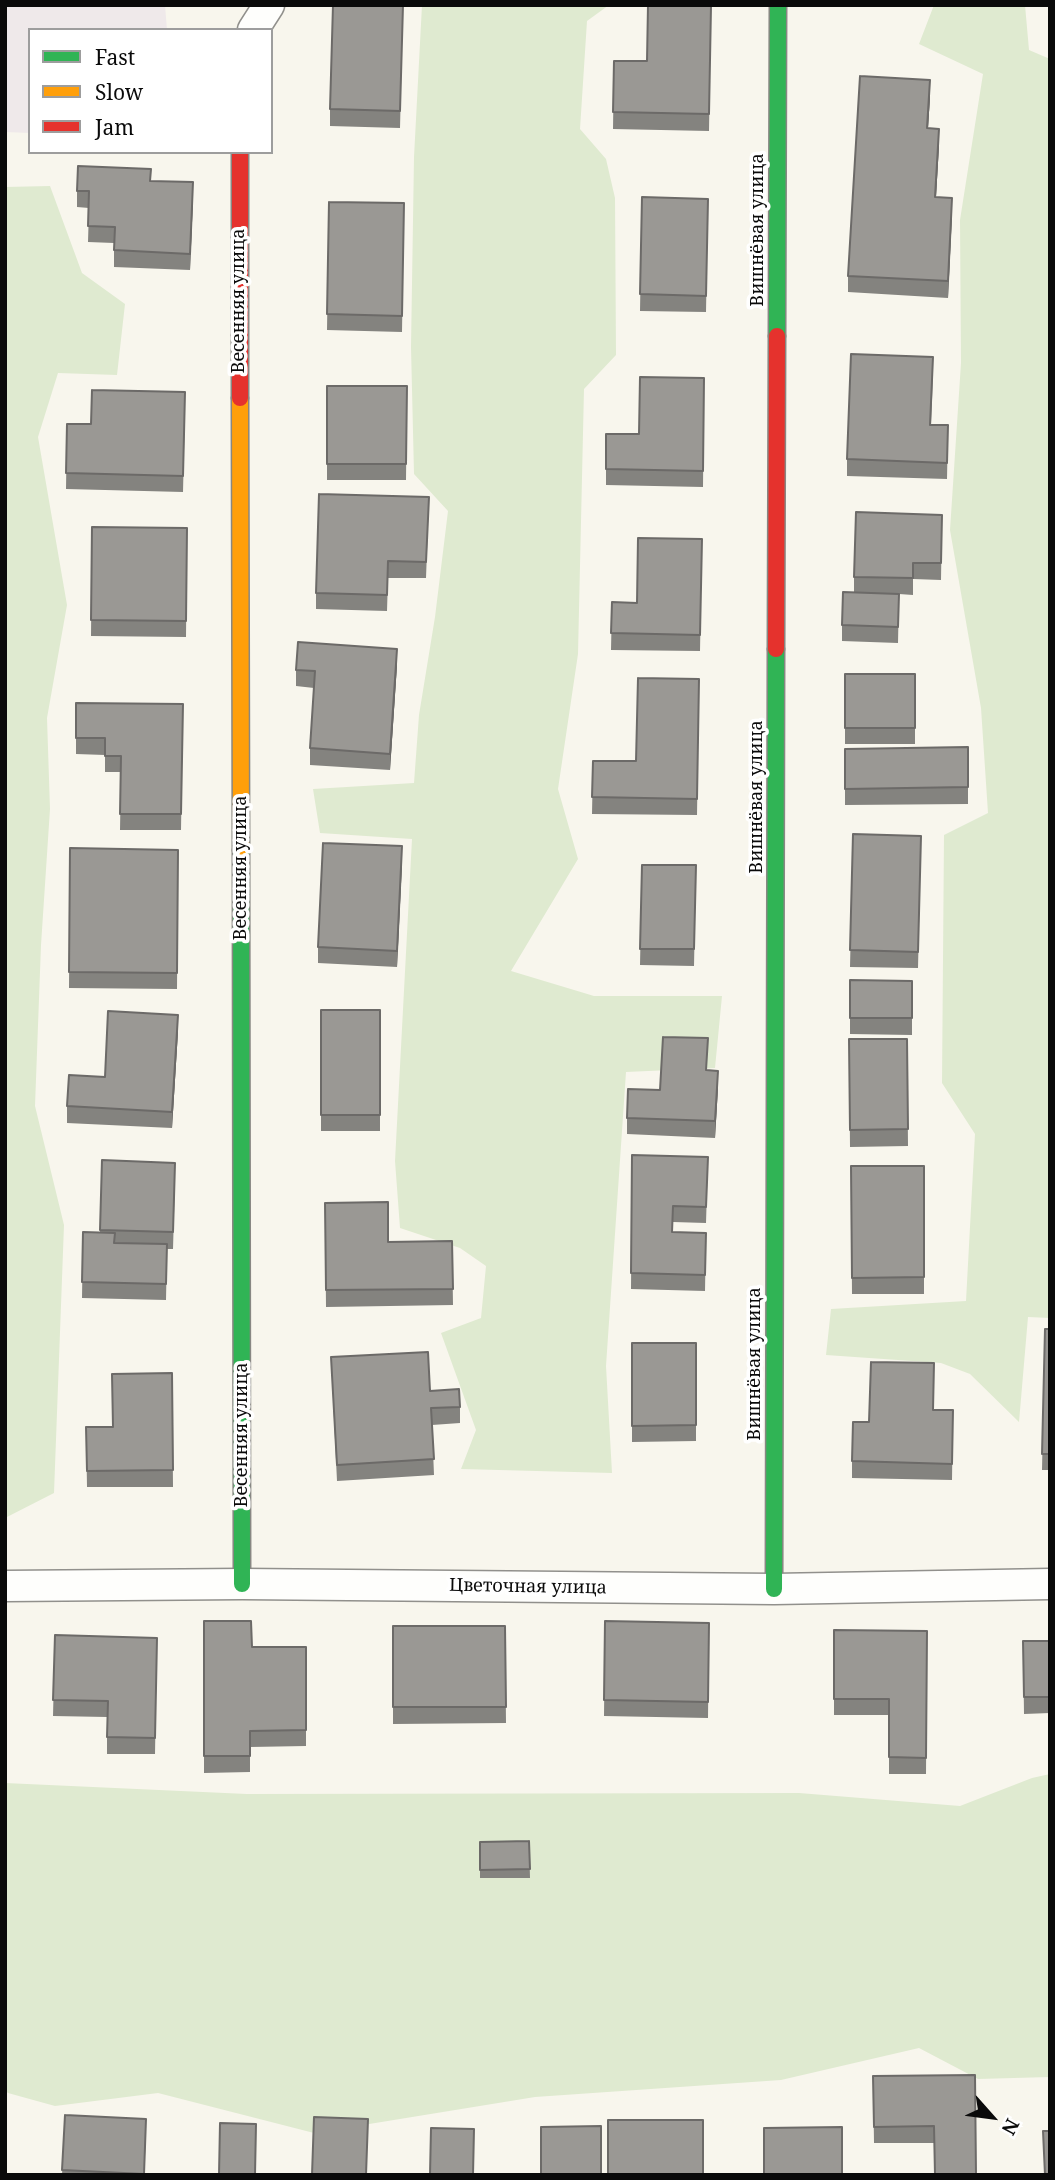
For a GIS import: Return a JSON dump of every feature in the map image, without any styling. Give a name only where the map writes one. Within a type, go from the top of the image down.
[{"type":"street","points":[[254,28],[269,5]]},
{"type":"street","name":"Вишнёвая улица","points":[[774,1590],[778,5]]},
{"type":"street","name":"Весенняя улица","points":[[240,154],[242,1584]]},
{"type":"street","name":"Цветочная улица","points":[[5,1586],[242,1584],[774,1590],[1050,1584]]},
{"type":"shaded area","points":[[5,5],[165,5],[167,28],[28,28],[28,133],[5,132]]},
{"type":"green space","points":[[422,5],[609,5],[587,21],[580,129],[606,159],[615,198],[616,355],[584,389],[578,654],[558,789],[578,859],[511,971],[594,996],[722,996],[715,1068],[626,1072],[606,1366],[612,1473],[461,1469],[476,1430],[441,1333],[481,1318],[486,1266],[460,1248],[400,1228],[395,1161],[412,839],[320,833],[313,789],[414,783],[419,715],[448,511],[414,474],[411,347],[414,157]]},
{"type":"green space","points":[[934,5],[1025,5],[1029,50],[1050,59],[1050,1318],[1028,1317],[1019,1422],[970,1374],[941,1363],[826,1355],[831,1309],[966,1301],[975,1134],[942,1083],[944,835],[988,813],[981,708],[950,530],[961,363],[960,220],[983,74],[919,44]]},
{"type":"green space","points":[[50,186],[82,273],[125,304],[117,375],[58,373],[38,437],[67,605],[47,718],[50,809],[41,945],[35,1106],[64,1225],[54,1493],[5,1518],[5,187]]},
{"type":"green space","points":[[1050,1774],[1050,2077],[978,2079],[919,2048],[781,2080],[535,2097],[314,2133],[158,2093],[55,2106],[5,2090],[5,1783],[247,1794],[799,1793],[960,1806],[1032,1778]]},
{"type":"building","points":[[333,5],[403,5],[400,111],[330,109]]},
{"type":"building","points":[[648,5],[711,6],[709,114],[613,112],[614,61],[647,61]]},
{"type":"building","points":[[860,76],[930,80],[927,128],[939,129],[935,197],[952,198],[948,281],[848,276]]},
{"type":"building","points":[[78,166],[151,169],[150,181],[193,182],[190,254],[114,250],[115,227],[88,226],[89,191],[77,191]]},
{"type":"building","points":[[642,197],[708,199],[706,296],[640,294]]},
{"type":"building","points":[[329,202],[404,203],[402,316],[327,314]]},
{"type":"building","points":[[851,354],[933,357],[930,425],[948,425],[947,463],[847,459]]},
{"type":"building","points":[[640,377],[704,378],[703,471],[606,469],[606,434],[639,434]]},
{"type":"building","points":[[327,386],[407,386],[406,464],[327,464]]},
{"type":"building","points":[[92,390],[185,392],[183,476],[66,473],[67,424],[91,424]]},
{"type":"building","points":[[319,494],[429,497],[426,562],[388,561],[387,595],[316,593]]},
{"type":"building","points":[[856,512],[942,515],[941,563],[913,563],[913,578],[854,577]]},
{"type":"building","points":[[92,527],[187,528],[186,621],[91,620]]},
{"type":"building","points":[[638,538],[702,539],[700,635],[611,633],[612,602],[637,603]]},
{"type":"building","points":[[843,592],[899,594],[898,627],[842,625]]},
{"type":"building","points":[[298,642],[397,649],[390,754],[310,748],[315,671],[296,670]]},
{"type":"building","points":[[845,674],[915,674],[915,728],[845,728]]},
{"type":"building","points":[[638,678],[699,679],[697,799],[592,797],[593,761],[636,761]]},
{"type":"building","points":[[76,703],[183,704],[181,814],[120,814],[121,756],[105,756],[105,738],[76,738]]},
{"type":"building","points":[[968,747],[968,787],[845,789],[845,749]]},
{"type":"building","points":[[853,834],[921,836],[918,952],[850,950]]},
{"type":"building","points":[[323,843],[402,846],[397,951],[318,947]]},
{"type":"building","points":[[70,848],[178,850],[177,973],[69,972]]},
{"type":"building","points":[[642,865],[696,865],[694,949],[640,949]]},
{"type":"building","points":[[850,980],[912,981],[912,1018],[850,1018]]},
{"type":"building","points":[[321,1010],[380,1010],[380,1115],[321,1115]]},
{"type":"building","points":[[108,1011],[178,1015],[172,1112],[67,1106],[69,1075],[105,1077]]},
{"type":"building","points":[[663,1037],[708,1038],[706,1070],[718,1071],[715,1121],[627,1118],[628,1089],[660,1090]]},
{"type":"building","points":[[849,1039],[907,1039],[908,1129],[850,1130]]},
{"type":"building","points":[[632,1155],[708,1157],[706,1207],[673,1206],[672,1232],[706,1233],[705,1275],[631,1273]]},
{"type":"building","points":[[102,1160],[175,1163],[173,1232],[100,1230]]},
{"type":"building","points":[[851,1166],[924,1166],[924,1277],[852,1278]]},
{"type":"building","points":[[388,1202],[388,1242],[452,1241],[453,1289],[326,1290],[325,1203]]},
{"type":"building","points":[[83,1232],[115,1233],[114,1243],[167,1244],[166,1284],[82,1282]]},
{"type":"building","points":[[1045,1329],[1050,1329],[1050,1454],[1042,1454]]},
{"type":"building","points":[[632,1343],[696,1343],[696,1425],[632,1426]]},
{"type":"building","points":[[428,1352],[430,1391],[459,1389],[460,1407],[431,1408],[434,1459],[337,1465],[331,1357]]},
{"type":"building","points":[[871,1362],[934,1363],[933,1410],[953,1410],[952,1464],[852,1461],[853,1422],[869,1422]]},
{"type":"building","points":[[172,1373],[173,1470],[87,1471],[86,1427],[113,1427],[112,1374]]},
{"type":"building","points":[[204,1621],[251,1621],[252,1647],[306,1647],[306,1730],[250,1731],[250,1756],[204,1756]]},
{"type":"building","points":[[605,1621],[709,1623],[708,1702],[604,1700]]},
{"type":"building","points":[[393,1626],[505,1626],[506,1707],[393,1707]]},
{"type":"building","points":[[834,1630],[927,1631],[926,1758],[889,1757],[889,1699],[834,1699]]},
{"type":"building","points":[[55,1635],[157,1638],[155,1738],[107,1737],[108,1701],[53,1700]]},
{"type":"building","points":[[1023,1641],[1050,1641],[1050,1697],[1024,1697]]},
{"type":"building","points":[[529,1841],[530,1869],[480,1870],[480,1842]]},
{"type":"building","points":[[975,2075],[976,2175],[935,2175],[934,2126],[874,2127],[873,2076]]},
{"type":"building","points":[[65,2115],[146,2119],[144,2174],[62,2170]]},
{"type":"building","points":[[314,2117],[368,2119],[366,2175],[312,2175]]},
{"type":"building","points":[[608,2120],[703,2120],[703,2175],[608,2175]]},
{"type":"building","points":[[220,2123],[256,2124],[255,2175],[219,2175]]},
{"type":"building","points":[[601,2126],[601,2175],[541,2175],[541,2127]]},
{"type":"building","points":[[842,2127],[842,2175],[764,2175],[764,2128]]},
{"type":"building","points":[[431,2128],[474,2129],[473,2175],[430,2175]]},
{"type":"building","points":[[1043,2131],[1050,2131],[1050,2175],[1045,2175]]},
{"type":"traffic: fast","points":[[777,336],[778,5]]},
{"type":"traffic: fast","points":[[774,1589],[776,649]]},
{"type":"traffic: fast","points":[[241,850],[242,1584]]},
{"type":"traffic: slow","points":[[240,398],[241,850]]},
{"type":"traffic: jam","points":[[240,154],[240,398]]},
{"type":"traffic: jam","points":[[776,649],[777,336]]}]
